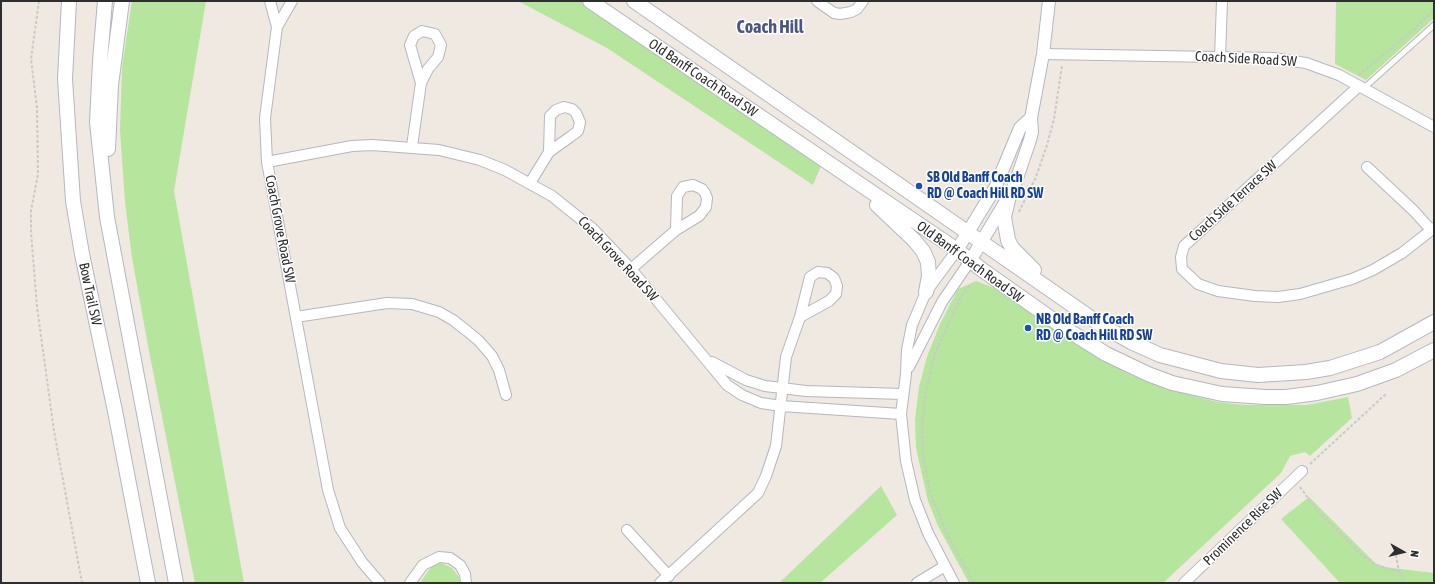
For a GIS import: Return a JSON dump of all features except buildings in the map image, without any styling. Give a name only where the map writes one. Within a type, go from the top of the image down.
[{"type":"main road","name":"Bow Trail SW","points":[[69,1],[65,79],[73,201],[82,254],[115,412],[148,583]]},
{"type":"main road","name":"Bow Trail SW","points":[[105,1],[97,122],[107,217],[176,583]]},
{"type":"main road","points":[[107,217],[110,92],[122,1]]},
{"type":"main road","name":"Old Banff Coach Road SW","points":[[590,1],[957,250],[1035,308],[1106,354],[1148,374],[1172,383],[1215,393],[1286,397],[1330,391],[1357,384],[1396,370],[1434,350]]},
{"type":"main road","name":"Old Banff Coach Road SW","points":[[634,1],[1108,329],[1131,342],[1160,355],[1220,371],[1258,375],[1306,372],[1330,368],[1366,357],[1397,344],[1434,322]]},
{"type":"main road","points":[[846,176],[914,240],[923,251],[928,262],[929,276],[926,292]]},
{"type":"main road","points":[[1009,196],[1004,217],[1006,231],[1012,248],[1072,304]]},
{"type":"street","points":[[267,162],[265,118],[276,27],[270,1]]},
{"type":"street","points":[[276,27],[292,1]]},
{"type":"street","points":[[817,1],[834,13],[840,14],[857,9],[863,1]]},
{"type":"street","points":[[906,374],[914,354],[942,302],[970,260],[1009,196],[1016,181],[1032,132],[1030,118],[1043,54],[1049,1]]},
{"type":"street","points":[[1220,57],[1222,1]]},
{"type":"street","points":[[412,146],[421,83],[428,69],[438,57],[441,50],[438,37],[426,31],[414,36],[410,44],[421,83]]},
{"type":"street","name":"Coach Side Road SW","points":[[1043,54],[1273,58],[1306,62],[1339,75],[1359,85],[1434,127]]},
{"type":"street","name":"Coach Side Terrace SW","points":[[1359,85],[1184,246],[1181,257],[1182,269],[1198,284],[1218,291],[1255,296],[1278,297],[1300,294],[1352,279],[1373,270],[1402,254],[1432,229],[1367,167]]},
{"type":"street","points":[[954,583],[928,533],[913,493],[906,461],[901,414],[906,374],[907,350],[912,325],[926,292],[957,250],[995,188],[1020,128],[1030,118]]},
{"type":"street","name":"Coach Grove Road SW","points":[[380,583],[362,562],[340,528],[328,490],[267,162],[352,146],[372,145],[412,146],[439,150],[480,160],[505,170],[552,196],[594,229],[631,269],[727,385],[742,395],[761,403],[781,406],[901,414]]},
{"type":"street","points":[[530,183],[549,152]]},
{"type":"street","points":[[631,269],[676,230]]},
{"type":"street","points":[[660,583],[758,493],[766,476],[776,446],[786,358],[800,317],[810,277],[818,272],[831,275],[838,286],[834,297],[800,317]]},
{"type":"street","points":[[296,317],[387,303],[412,304],[439,312],[453,320],[467,331],[479,341],[492,356],[499,370],[506,395]]},
{"type":"street","name":"Coach Grove Road SW","points":[[706,359],[746,380],[782,388],[806,391],[903,394]]},
{"type":"street","name":"Prominence Rise SW","points":[[1184,583],[1298,474]]},
{"type":"street","points":[[627,530],[669,576]]},
{"type":"street","points":[[410,583],[423,565],[438,557],[450,558],[460,565],[465,574],[466,583]]},
{"type":"street","points":[[917,583],[945,566]]},
{"type":"lane","points":[[1359,85],[1434,25]]},
{"type":"path","points":[[39,1],[31,59],[37,108],[38,174],[31,211],[31,232],[37,307],[54,431],[82,583]]},
{"type":"path","points":[[1359,85],[1357,76],[1412,31],[1434,10]]},
{"type":"path","points":[[1016,218],[1036,177],[1047,145],[1054,119],[1063,54]]},
{"type":"path","points":[[970,286],[962,295],[935,353],[926,391],[922,424],[926,476],[934,506],[948,536],[974,583]]},
{"type":"path","points":[[1387,393],[1298,474],[1304,495],[1364,557],[1377,565],[1399,572]]},
{"type":"path","points":[[1396,555],[1399,572],[1405,583]]},
{"type":"green space","points":[[132,1],[206,1],[174,191],[244,583],[195,583],[149,351],[132,258],[125,202],[120,130],[122,67]]},
{"type":"green space","points":[[518,1],[582,1],[821,166],[813,185],[607,48]]},
{"type":"green space","points":[[1336,1],[1434,1],[1434,18],[1366,80],[1335,64]]},
{"type":"green space","points":[[976,281],[994,288],[1074,343],[1131,375],[1162,387],[1217,402],[1245,405],[1307,405],[1348,397],[1352,418],[1310,456],[1305,452],[1290,456],[1281,473],[1163,583],[969,583],[938,526],[928,501],[916,448],[915,419],[919,387],[927,357],[940,324],[958,289]]},
{"type":"green space","points":[[881,486],[897,515],[820,583],[779,583]]},
{"type":"green space","points":[[1309,497],[1375,563],[1384,567],[1434,573],[1434,583],[1340,583],[1281,519]]},
{"type":"green space","points":[[436,563],[442,563],[452,568],[459,577],[460,583],[420,583],[431,567]]},
{"type":"place","name":"SB Old Banff Coach RD @ Coach Hill RD SW","points":[[919,186]]},
{"type":"place","name":"NB Old Banff Coach RD @ Coach Hill RD SW","points":[[1028,328]]},
{"type":"district","name":"Coach Hill","points":[[770,27]]}]
